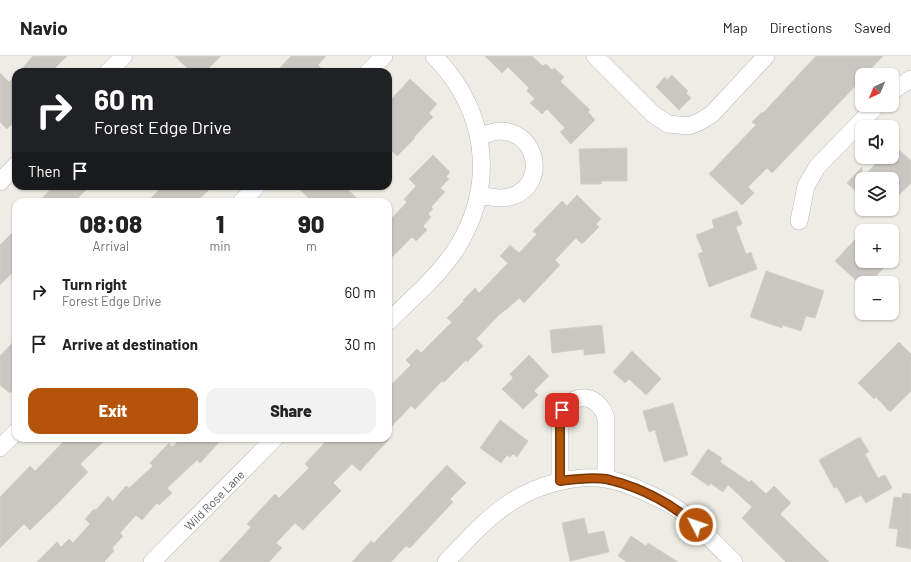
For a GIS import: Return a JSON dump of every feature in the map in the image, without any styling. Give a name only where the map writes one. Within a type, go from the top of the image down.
[{"type":"street","points":[[112,68],[124,56]]},
{"type":"street","points":[[372,68],[384,56]]},
{"type":"street","points":[[392,318],[441,268],[457,246],[470,222],[479,195],[481,172],[479,136],[472,114],[461,90],[434,56]]},
{"type":"street","points":[[595,56],[654,116],[668,124],[688,126],[699,122],[712,114],[766,56]]},
{"type":"street","points":[[899,87],[911,79]]},
{"type":"street","points":[[799,221],[806,186],[817,167],[870,112]]},
{"type":"street","points":[[479,136],[500,131],[512,133],[522,139],[530,148],[534,157],[534,169],[531,180],[522,190],[513,196],[500,198],[479,195]]},
{"type":"street","points":[[0,182],[12,170]]},
{"type":"street","points":[[245,198],[253,190]]},
{"type":"street","points":[[560,481],[560,418],[562,410],[568,403],[576,398],[585,398],[598,403],[604,410],[606,418],[606,479]]},
{"type":"street","points":[[0,448],[12,436]]},
{"type":"street","name":"Wild Rose Lane","points":[[152,562],[271,442]]},
{"type":"street","points":[[446,562],[476,531],[512,501],[531,491],[554,482],[580,478],[606,479],[634,487],[662,500],[678,510],[734,562]]},
{"type":"building","points":[[33,56],[67,56],[55,68],[22,68]]},
{"type":"building","points":[[175,56],[221,56],[209,68],[187,68]]},
{"type":"building","points":[[291,56],[326,56],[318,65],[321,68],[280,68]]},
{"type":"building","points":[[485,56],[532,56],[543,66],[546,64],[552,70],[554,68],[564,77],[560,81],[590,110],[588,112],[595,120],[571,144],[560,132],[565,128],[547,109],[542,114],[530,103],[535,99],[527,91],[529,88],[508,67],[502,73]]},
{"type":"building","points":[[816,56],[883,56],[872,68],[855,68],[855,86],[772,173],[767,168],[748,187],[754,193],[742,205],[709,174],[756,125],[752,122],[762,112],[763,113]]},
{"type":"building","points":[[0,73],[9,82],[12,79],[12,124],[7,129],[0,122]]},
{"type":"building","points":[[672,75],[688,91],[686,93],[691,98],[679,110],[656,87],[665,77],[667,80]]},
{"type":"building","points":[[410,79],[437,104],[429,113],[433,117],[397,156],[392,151],[392,99]]},
{"type":"building","points":[[627,148],[627,181],[601,181],[601,184],[581,184],[579,149]]},
{"type":"building","points":[[899,150],[911,161],[911,183],[899,195],[899,172],[868,172],[875,164],[899,164]]},
{"type":"building","points":[[433,155],[450,172],[446,177],[449,179],[440,188],[445,192],[431,207],[433,209],[428,214],[431,217],[423,226],[427,230],[416,241],[412,237],[392,257],[392,218],[407,202],[404,199],[416,186],[409,179]]},
{"type":"building","points":[[862,167],[862,172],[857,172]]},
{"type":"building","points":[[855,174],[855,190],[847,183]]},
{"type":"building","points":[[50,190],[86,190],[78,198],[42,198]]},
{"type":"building","points":[[159,190],[209,190],[200,198],[151,198]]},
{"type":"building","points":[[300,190],[348,190],[357,198],[309,198]]},
{"type":"building","points":[[577,195],[601,219],[596,224],[599,227],[582,244],[576,238],[555,260],[560,265],[524,303],[519,298],[497,317],[476,339],[483,346],[467,362],[466,360],[444,382],[442,381],[415,409],[411,406],[392,426],[392,384],[411,365],[406,360],[417,349],[421,353],[452,322],[447,318],[464,301],[463,300],[475,288],[479,293],[508,263],[500,256],[510,245],[519,253],[537,234],[533,231],[562,201],[567,206]]},
{"type":"building","points":[[737,211],[742,224],[736,227],[746,254],[751,252],[757,269],[709,287],[698,254],[703,252],[696,235],[714,228],[712,220]]},
{"type":"building","points":[[12,233],[12,273],[0,285],[0,245]]},
{"type":"building","points":[[855,240],[855,268],[883,268],[876,276],[855,276],[855,279],[835,261]]},
{"type":"building","points":[[766,271],[824,291],[815,318],[806,316],[801,331],[782,325],[782,328],[750,317]]},
{"type":"building","points":[[602,325],[605,353],[584,355],[584,349],[552,353],[550,330]]},
{"type":"building","points":[[899,342],[911,354],[911,391],[890,412],[876,397],[874,399],[858,383]]},
{"type":"building","points":[[12,343],[12,391],[10,393],[0,385],[0,356]]},
{"type":"building","points":[[632,351],[661,379],[646,395],[629,379],[625,383],[613,372]]},
{"type":"building","points":[[529,355],[549,376],[534,391],[538,395],[523,409],[502,389],[513,378],[510,374]]},
{"type":"building","points":[[673,403],[688,455],[664,462],[655,430],[649,432],[643,411]]},
{"type":"building","points":[[500,420],[528,441],[517,457],[513,454],[510,457],[507,455],[501,463],[480,448]]},
{"type":"building","points":[[860,437],[869,452],[865,454],[878,478],[885,475],[892,488],[866,503],[861,495],[846,503],[837,487],[834,488],[819,460]]},
{"type":"building","points":[[63,442],[103,442],[80,464],[88,472],[58,503],[30,530],[24,524],[0,548],[0,497],[30,466],[35,471]]},
{"type":"building","points":[[177,442],[219,442],[200,463],[197,460],[167,488],[172,493],[159,505],[157,503],[142,520],[136,515],[120,533],[123,536],[112,548],[114,551],[104,562],[37,562],[57,542],[61,547],[69,539],[73,543],[90,524],[85,519],[94,509],[96,510],[108,496],[113,501],[126,486],[129,488],[153,466],[150,463],[169,443],[172,447]]},
{"type":"building","points":[[325,442],[386,442],[360,471],[352,464],[333,483],[341,491],[303,530],[295,523],[276,543],[282,548],[269,562],[219,562],[251,527],[247,524],[275,494],[279,498],[309,468],[305,464]]},
{"type":"building","points":[[708,449],[722,458],[720,462],[749,482],[751,480],[766,494],[774,486],[791,503],[780,514],[829,562],[786,562],[742,518],[752,507],[728,485],[723,492],[710,483],[709,486],[691,474]]},
{"type":"building","points":[[447,465],[466,483],[450,499],[453,502],[410,548],[406,546],[391,562],[352,562],[371,541],[374,543]]},
{"type":"building","points":[[903,493],[911,494],[911,549],[896,546],[898,529],[889,528],[894,497],[902,498]]},
{"type":"building","points":[[584,518],[588,534],[604,531],[609,552],[570,561],[562,523]]},
{"type":"building","points":[[631,536],[646,546],[648,543],[678,562],[627,562],[618,556]]},
{"type":"route","points":[[562,410],[560,418],[560,481],[580,478],[606,479],[634,487],[662,500],[678,510],[696,525]]}]
